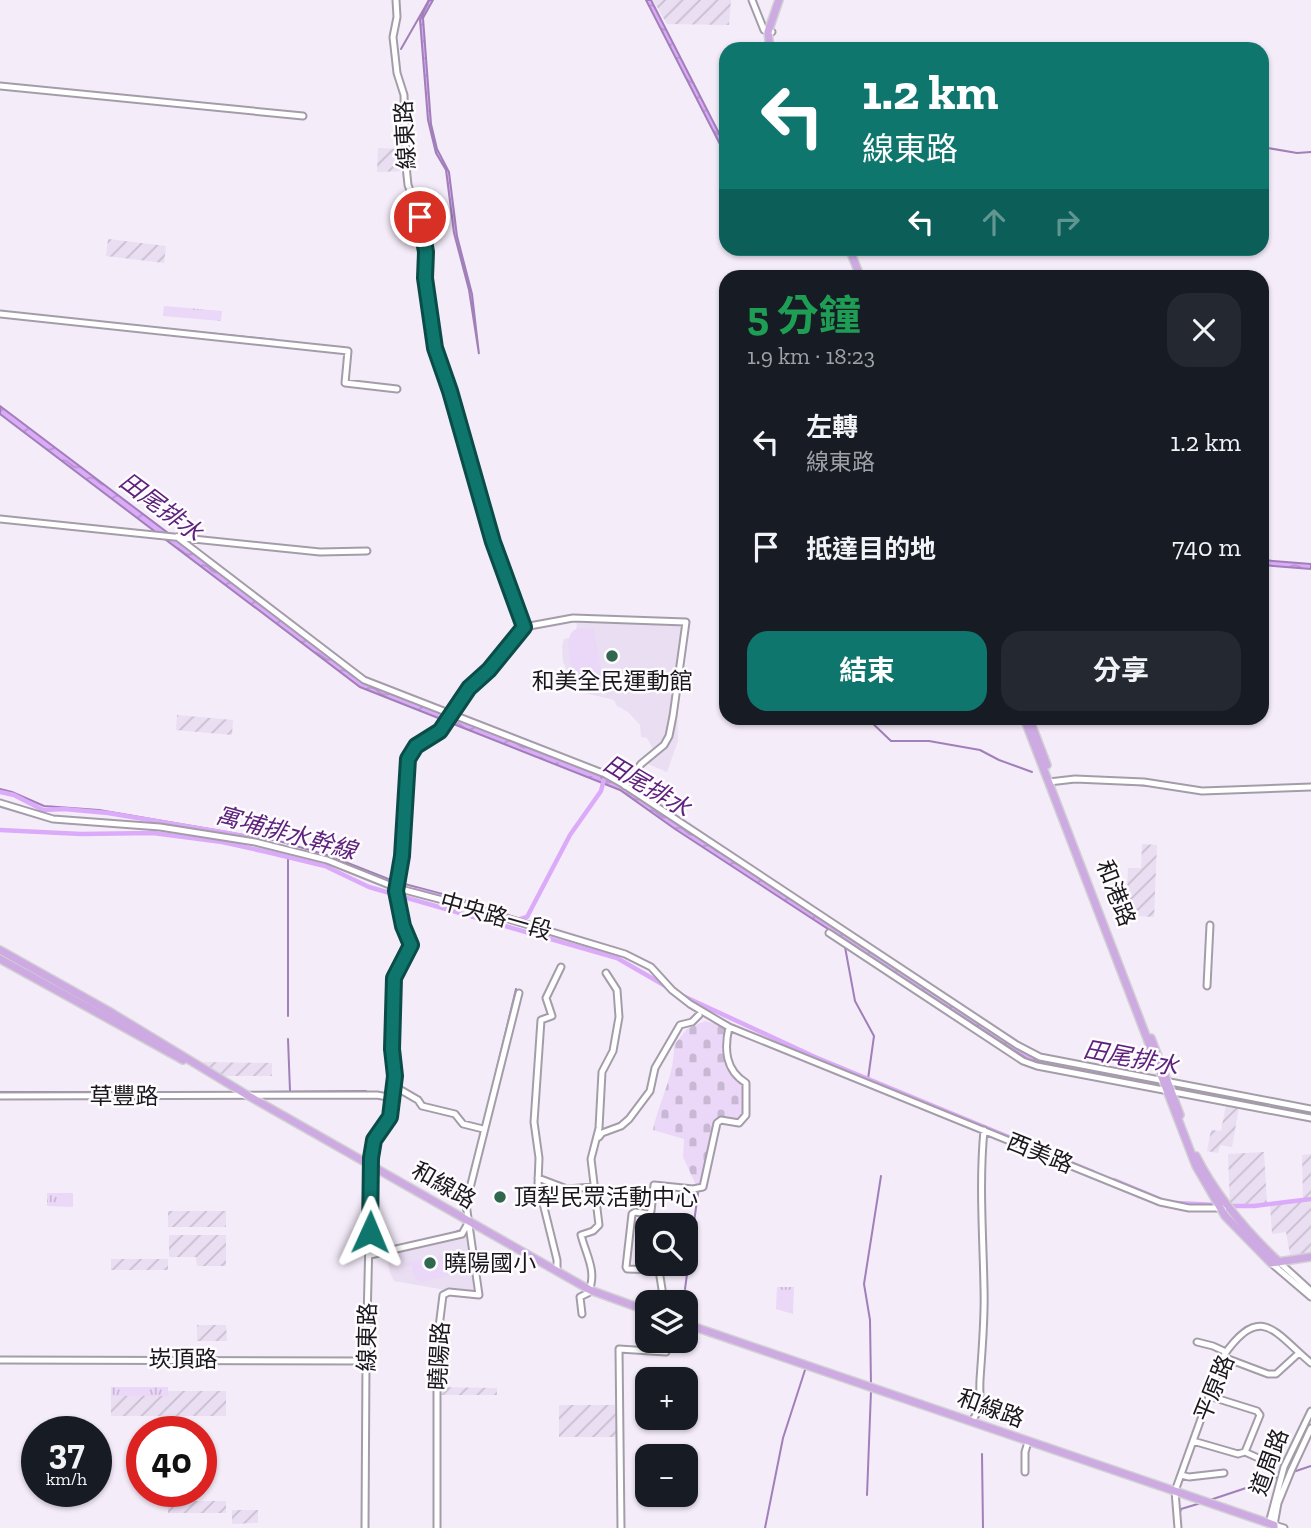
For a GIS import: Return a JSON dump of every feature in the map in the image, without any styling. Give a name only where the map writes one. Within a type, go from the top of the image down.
[{"type":"main road","points":[[771,42],[770,32],[780,0]]},
{"type":"main road","name":"和港路","points":[[1029,725],[1166,1085],[1194,1151],[1223,1206],[1249,1238],[1275,1263]]},
{"type":"main road","name":"和線路","points":[[0,950],[185,1056],[247,1096],[468,1222],[590,1290],[635,1306]]},
{"type":"main road","name":"和線路","points":[[0,959],[107,1020],[182,1060],[191,1062]]},
{"type":"main road","points":[[1275,1263],[1311,1257]]},
{"type":"main road","name":"和線路","points":[[698,1328],[1271,1526]]},
{"type":"street","name":"線東路","points":[[365,1528],[371,1165],[374,1140],[390,1117],[393,1098],[394,978],[411,945],[403,926],[397,888],[408,759],[416,746],[440,731],[469,688],[489,670],[524,627],[493,542],[435,348],[425,278],[426,252],[420,217],[408,185],[404,95],[397,73],[395,50],[394,26],[398,8],[396,0]]},
{"type":"street","points":[[751,0],[762,26],[770,32]]},
{"type":"street","points":[[0,86],[303,116]]},
{"type":"street","points":[[0,314],[348,351],[345,383],[397,389]]},
{"type":"street","points":[[0,519],[320,552],[367,551]]},
{"type":"street","points":[[177,537],[364,680],[605,774],[1017,1045],[1040,1057],[1311,1118]]},
{"type":"street","points":[[524,627],[573,618],[685,622],[668,736],[664,745],[641,764],[625,786]]},
{"type":"street","points":[[1051,781],[1144,782],[1202,791],[1311,787]]},
{"type":"street","name":"中央路一段","points":[[0,803],[53,819],[160,827],[255,842],[327,860],[397,888],[616,950],[651,967],[672,990],[706,1015],[729,1027]]},
{"type":"street","points":[[650,813],[654,805]]},
{"type":"street","points":[[1207,986],[1210,925]]},
{"type":"street","points":[[829,933],[1023,1060],[1037,1066],[1311,1109]]},
{"type":"street","points":[[557,1271],[557,1260],[538,1178],[539,1158],[534,1122],[541,1020],[552,1016],[546,998],[561,967]]},
{"type":"street","points":[[582,1314],[580,1298],[590,1290],[592,1271],[581,1237],[599,1225],[591,1159],[600,1128],[602,1072],[613,1051],[620,1017],[617,990],[606,973]]},
{"type":"street","points":[[370,1255],[462,1234],[468,1222],[466,1204],[483,1129],[519,993]]},
{"type":"street","points":[[597,1139],[602,1133],[621,1126],[629,1119],[650,1091],[656,1068],[680,1025],[692,1022],[699,1015]]},
{"type":"street","points":[[662,1290],[659,1270],[634,1270],[626,1267],[632,1214],[649,1214],[654,1185],[693,1189],[703,1187],[717,1124],[721,1120],[739,1123],[746,1115],[746,1083],[734,1075],[727,1057],[729,1027]]},
{"type":"street","name":"西美路","points":[[729,1027],[1160,1202],[1189,1208],[1223,1206]]},
{"type":"street","points":[[1037,1066],[1040,1057]]},
{"type":"street","points":[[394,1086],[418,1100],[422,1106],[455,1114],[463,1124],[483,1129]]},
{"type":"street","name":"草豐路","points":[[0,1096],[377,1095],[393,1098]]},
{"type":"street","points":[[972,1421],[979,1411],[981,1399],[979,1382],[984,1339],[981,1195],[984,1130]]},
{"type":"street","points":[[538,1178],[567,1189],[593,1186]]},
{"type":"street","name":"曉陽路","points":[[437,1528],[437,1343],[443,1294],[449,1292],[479,1295],[468,1222]]},
{"type":"street","points":[[1275,1263],[1311,1291]]},
{"type":"street","points":[[1275,1263],[1311,1297]]},
{"type":"street","name":"平原路","points":[[1178,1528],[1175,1491],[1225,1355],[1238,1337],[1260,1325],[1273,1328],[1311,1363]]},
{"type":"street","points":[[1197,1342],[1213,1346],[1225,1355],[1268,1374],[1276,1374],[1299,1353]]},
{"type":"street","points":[[621,1528],[620,1349],[635,1350]]},
{"type":"street","name":"崁頂路","points":[[0,1360],[366,1361]]},
{"type":"street","points":[[1209,1396],[1257,1410],[1260,1415],[1245,1452]]},
{"type":"street","name":"道周路","points":[[1271,1526],[1284,1467],[1311,1410]]},
{"type":"street","name":"道周路","points":[[1271,1526],[1291,1471],[1311,1428]]},
{"type":"street","points":[[1194,1441],[1238,1454],[1245,1452],[1267,1462],[1275,1441]]},
{"type":"street","points":[[1025,1472],[1028,1442]]},
{"type":"street","points":[[1181,1475],[1189,1477],[1224,1473]]},
{"type":"street","name":"和線路","points":[[1271,1526],[1283,1528]]},
{"type":"shaded area","points":[[653,0],[731,0],[729,25],[667,24]]},
{"type":"shaded area","points":[[378,148],[403,149],[404,171],[377,172]]},
{"type":"shaded area","points":[[108,239],[166,246],[164,263],[106,256]]},
{"type":"shaded area","points":[[577,621],[683,625],[676,674],[678,741],[667,772],[648,764],[653,749],[647,738],[641,737],[640,725],[628,712],[617,706],[614,700],[577,691],[563,662],[562,646],[564,639],[576,636]]},
{"type":"shaded area","points":[[177,715],[233,720],[232,735],[176,730]]},
{"type":"shaded area","points":[[1142,844],[1157,845],[1154,917],[1126,915],[1128,868],[1141,868]]},
{"type":"shaded area","points":[[199,1062],[272,1063],[272,1076],[224,1076]]},
{"type":"shaded area","points":[[1226,1105],[1239,1107],[1232,1147],[1220,1145],[1218,1153],[1207,1151],[1211,1130],[1221,1131]]},
{"type":"shaded area","points":[[1264,1152],[1267,1204],[1230,1205],[1228,1154]]},
{"type":"shaded area","points":[[1311,1154],[1311,1253],[1290,1255],[1286,1232],[1272,1234],[1270,1204],[1303,1201],[1302,1155]]},
{"type":"shaded area","points":[[168,1211],[226,1211],[226,1227],[168,1227]]},
{"type":"shaded area","name":"曉陽國小","points":[[468,1232],[477,1292],[468,1294],[394,1281],[386,1253]]},
{"type":"shaded area","points":[[169,1235],[226,1235],[226,1266],[197,1266],[196,1257],[169,1257]]},
{"type":"shaded area","points":[[111,1259],[168,1259],[168,1270],[111,1270]]},
{"type":"shaded area","points":[[197,1325],[226,1325],[227,1341],[197,1341]]},
{"type":"shaded area","points":[[439,1387],[497,1388],[497,1395],[439,1395]]},
{"type":"shaded area","points":[[168,1391],[226,1391],[226,1416],[111,1416],[111,1396],[168,1396]]},
{"type":"shaded area","points":[[559,1405],[616,1405],[616,1437],[559,1437]]},
{"type":"shaded area","points":[[217,1501],[226,1501],[226,1513],[168,1513],[168,1507],[217,1507]]},
{"type":"shaded area","points":[[232,1510],[258,1510],[258,1523],[232,1524]]},
{"type":"green space","points":[[164,306],[222,311],[221,321],[163,316]]},
{"type":"green space","points":[[593,627],[604,683],[600,684],[598,677],[590,682],[577,678],[569,654],[568,645],[573,631],[580,628],[589,630]]},
{"type":"green space","points":[[705,1021],[726,1027],[726,1060],[732,1074],[744,1084],[744,1112],[741,1120],[725,1117],[717,1119],[701,1184],[697,1187],[683,1157],[684,1139],[653,1130],[669,1077],[674,1045],[687,1029]]},
{"type":"green space","points":[[47,1193],[73,1193],[73,1207],[47,1206]]},
{"type":"green space","points":[[458,1252],[460,1270],[463,1273],[421,1282],[413,1276],[412,1266],[405,1267],[405,1263]]},
{"type":"green space","points":[[777,1287],[794,1287],[793,1314],[776,1309]]},
{"type":"green space","points":[[111,1387],[168,1387],[168,1396],[111,1396]]},
{"type":"water","points":[[429,0],[433,0],[423,18],[431,124],[437,149],[449,172],[457,236],[472,294],[479,354],[469,290],[454,233],[446,170],[436,153],[428,120],[420,20]]},
{"type":"water","points":[[646,0],[651,0],[719,133],[719,142]]},
{"type":"water","points":[[0,406],[364,681],[619,784],[1035,1058],[1153,1081],[1155,1085],[1027,1059],[675,829],[620,790],[360,687],[0,414]]},
{"type":"water","points":[[1269,561],[1311,564],[1311,569],[1269,566]]},
{"type":"waterway","points":[[401,49],[429,0]]},
{"type":"waterway","points":[[1269,148],[1297,153],[1311,152]]},
{"type":"waterway","points":[[110,323],[276,340]]},
{"type":"waterway","points":[[874,725],[891,741],[929,741],[980,750],[1032,772]]},
{"type":"waterway","name":"田尾排水","points":[[554,757],[598,775]]},
{"type":"waterway","name":"寓埔排水幹線","points":[[517,920],[527,917],[570,835],[601,791],[604,779]]},
{"type":"waterway","points":[[1123,784],[1153,786]]},
{"type":"waterway","name":"寓埔排水幹線","points":[[0,789],[44,806],[99,810],[279,841],[330,856],[396,882]]},
{"type":"waterway","name":"寓埔排水幹線","points":[[0,792],[14,795],[43,810],[108,813],[233,834],[336,861]]},
{"type":"waterway","points":[[0,830],[81,834],[153,833],[222,842],[267,852],[325,866],[369,887],[617,958],[669,988]]},
{"type":"waterway","points":[[288,857],[288,1016]]},
{"type":"waterway","name":"寓埔排水幹線","points":[[401,883],[517,918]]},
{"type":"waterway","name":"寓埔排水幹線","points":[[416,890],[472,905]]},
{"type":"waterway","points":[[845,947],[855,1001],[874,1036],[868,1079]]},
{"type":"waterway","points":[[483,1126],[516,989]]},
{"type":"waterway","points":[[683,996],[815,1057],[1093,1172]]},
{"type":"waterway","points":[[288,1039],[290,1091]]},
{"type":"waterway","name":"田尾排水","points":[[1147,1082],[1311,1114]]},
{"type":"waterway","points":[[248,1092],[366,1091]]},
{"type":"waterway","points":[[0,1092],[236,1092]]},
{"type":"waterway","points":[[871,1386],[870,1320],[864,1284],[881,1176]]},
{"type":"waterway","points":[[1114,1180],[1164,1201]]},
{"type":"waterway","points":[[685,1289],[698,1193]]},
{"type":"waterway","points":[[1228,1206],[1254,1206],[1311,1199]]},
{"type":"waterway","points":[[1176,1203],[1216,1205]]},
{"type":"waterway","points":[[450,1234],[461,1230]]},
{"type":"waterway","points":[[395,1246],[424,1240]]},
{"type":"waterway","points":[[765,1528],[783,1438],[805,1370]]},
{"type":"waterway","points":[[867,1495],[871,1391]]},
{"type":"waterway","points":[[982,1454],[983,1528]]},
{"type":"waterway","points":[[1293,1472],[1311,1466]]},
{"type":"waterway","points":[[1210,1500],[1288,1474]]},
{"type":"waterway","points":[[1179,1517],[1181,1509],[1201,1503]]},
{"type":"place","name":"和美全民運動館","points":[[612,656]]},
{"type":"place","name":"頂犁民眾活動中心","points":[[500,1197]]},
{"type":"place","name":"曉陽國小","points":[[430,1263]]},
{"type":"route","points":[[370,1232],[371,1158],[374,1140],[390,1117],[393,1098],[394,978],[411,945],[403,926],[396,891],[402,856],[408,759],[416,746],[440,731],[469,688],[489,670],[524,627],[493,542],[435,348],[420,217]]}]
